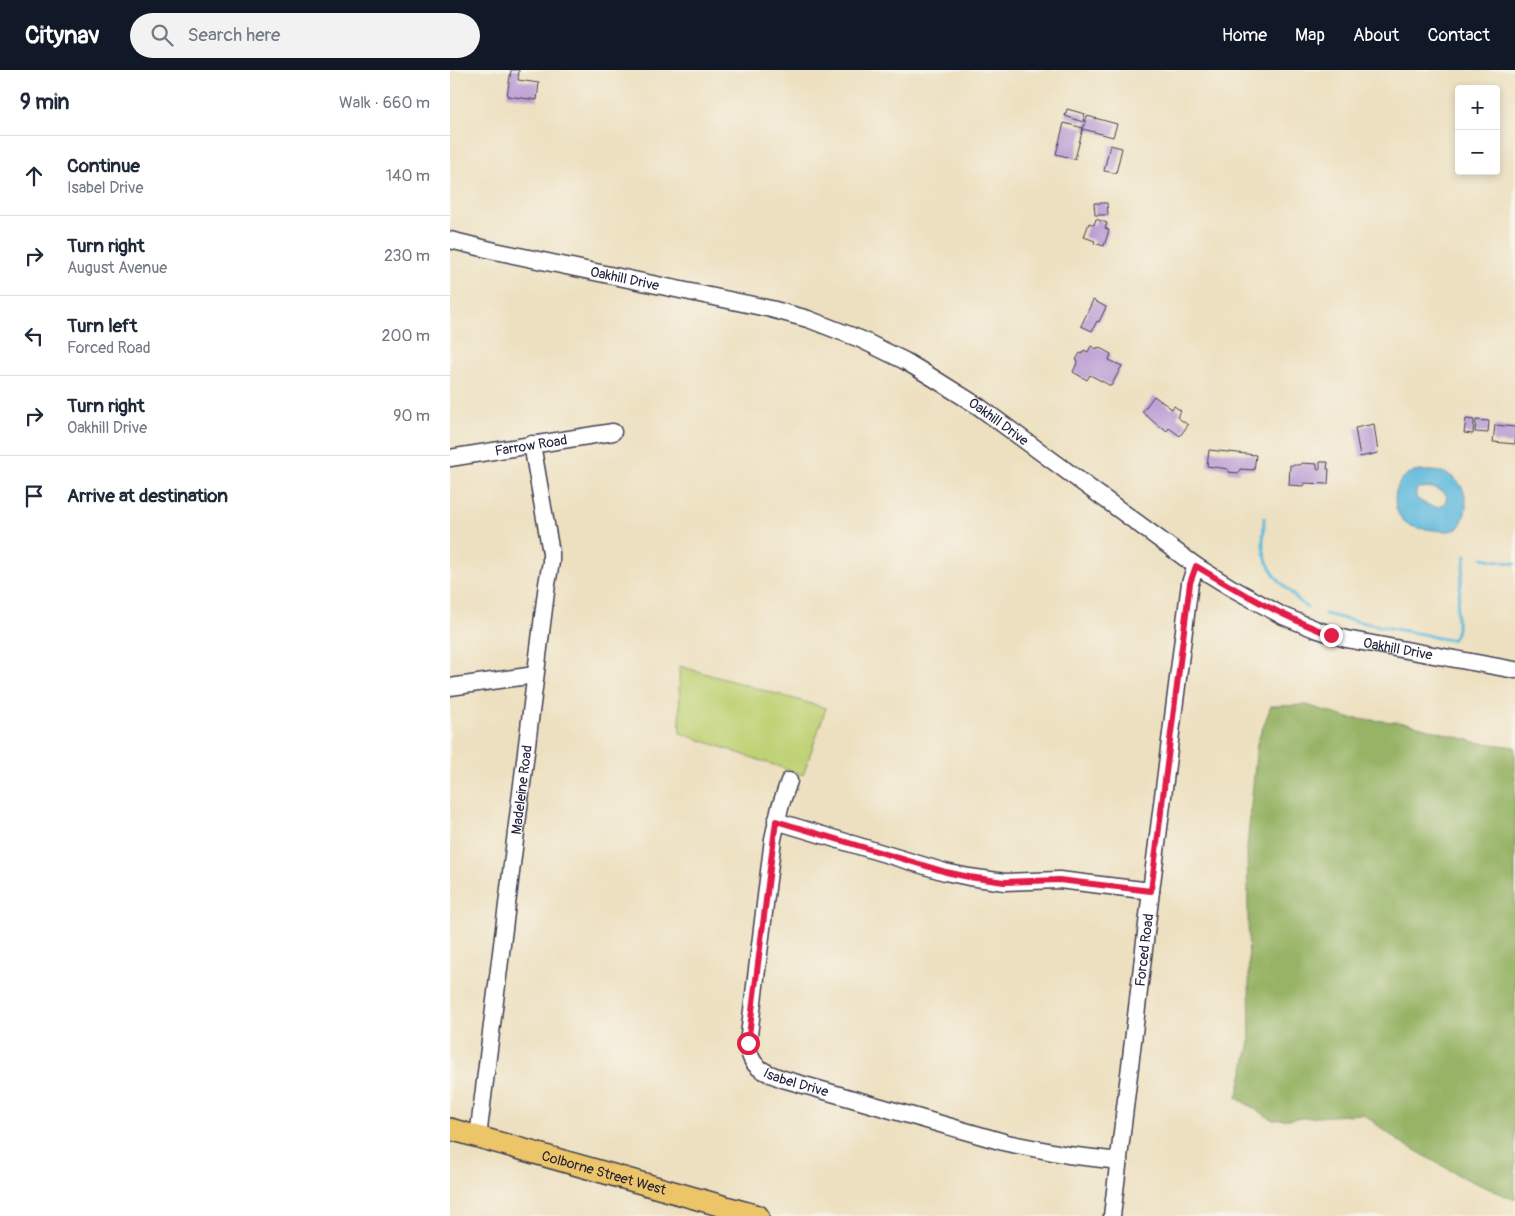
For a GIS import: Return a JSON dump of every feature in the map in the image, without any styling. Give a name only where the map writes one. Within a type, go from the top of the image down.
[{"type":"main road","name":"Colborne Street West","points":[[450,1129],[758,1216]]},
{"type":"street","name":"Oakhill Drive","points":[[450,240],[771,309],[808,319],[860,339],[918,368],[978,406],[1196,566],[1261,604],[1300,623],[1331,635],[1515,670]]},
{"type":"street","name":"Farrow Road","points":[[450,458],[613,432]]},
{"type":"street","name":"Madeleine Road","points":[[478,1137],[551,562],[532,444]]},
{"type":"street","name":"Forced Road","points":[[1112,1216],[1190,583],[1196,566]]},
{"type":"street","points":[[450,687],[536,675]]},
{"type":"street","name":"Isabel Drive","points":[[788,781],[776,821],[748,1043],[752,1060],[759,1068],[783,1079],[1008,1143],[1068,1155],[1119,1162]]},
{"type":"street","points":[[776,821],[946,872],[969,877],[1004,882],[1059,880],[1151,891]]},
{"type":"green space","points":[[679,666],[826,708],[803,775],[680,733]]},
{"type":"green space","points":[[1307,705],[1348,718],[1407,723],[1476,742],[1515,747],[1515,1200],[1462,1177],[1397,1140],[1363,1114],[1273,1120],[1237,1098],[1250,1042],[1247,848],[1257,743],[1271,706]]},
{"type":"water","points":[[1423,471],[1446,474],[1461,485],[1466,500],[1466,508],[1457,529],[1446,531],[1419,528],[1408,524],[1400,517],[1395,498],[1398,485],[1409,474]],"holes":[[[1418,488],[1434,488],[1441,491],[1447,496],[1445,502],[1439,507],[1434,507],[1420,501],[1416,498]]]},
{"type":"building","points":[[511,70],[519,70],[518,80],[539,83],[537,100],[507,96]]},
{"type":"building","points":[[1067,109],[1085,114],[1083,122],[1065,116]]},
{"type":"building","points":[[1087,116],[1117,124],[1113,137],[1083,129]]},
{"type":"building","points":[[1064,123],[1083,128],[1075,159],[1056,154]]},
{"type":"building","points":[[1110,145],[1122,148],[1116,173],[1104,171]]},
{"type":"building","points":[[1094,203],[1107,203],[1108,215],[1095,215]]},
{"type":"building","points":[[1096,219],[1107,223],[1105,228],[1109,230],[1104,246],[1084,237],[1089,223],[1094,225]]},
{"type":"building","points":[[1093,300],[1106,307],[1099,322],[1097,321],[1092,331],[1081,326]]},
{"type":"building","points":[[1091,346],[1097,349],[1098,347],[1111,354],[1109,360],[1122,366],[1111,386],[1090,375],[1087,380],[1073,372],[1080,353],[1082,354],[1084,350],[1088,352]]},
{"type":"building","points":[[1154,396],[1172,409],[1174,406],[1181,411],[1177,417],[1188,425],[1180,436],[1169,428],[1167,431],[1161,428],[1142,412]]},
{"type":"building","points":[[1466,419],[1474,420],[1473,434],[1464,433]]},
{"type":"building","points":[[1476,420],[1489,421],[1488,433],[1475,432]]},
{"type":"building","points":[[1374,424],[1378,453],[1360,457],[1355,428]]},
{"type":"building","points":[[1495,425],[1515,427],[1515,444],[1493,442]]},
{"type":"building","points":[[1209,450],[1256,455],[1254,470],[1240,469],[1239,473],[1228,472],[1228,469],[1207,466]]},
{"type":"building","points":[[1320,462],[1328,462],[1328,484],[1304,483],[1304,486],[1289,485],[1290,465],[1301,465],[1301,463],[1317,464],[1317,469],[1320,469]]},
{"type":"waterway","points":[[1264,518],[1263,545],[1268,564],[1285,588],[1307,608]]},
{"type":"waterway","points":[[1325,614],[1441,639],[1453,639],[1457,628],[1457,609],[1466,555]]},
{"type":"waterway","points":[[1483,558],[1515,564]]},
{"type":"route","points":[[748,1043],[776,821],[946,872],[969,877],[1004,882],[1070,880],[1151,891],[1190,583],[1196,566],[1283,616],[1331,635]]}]
